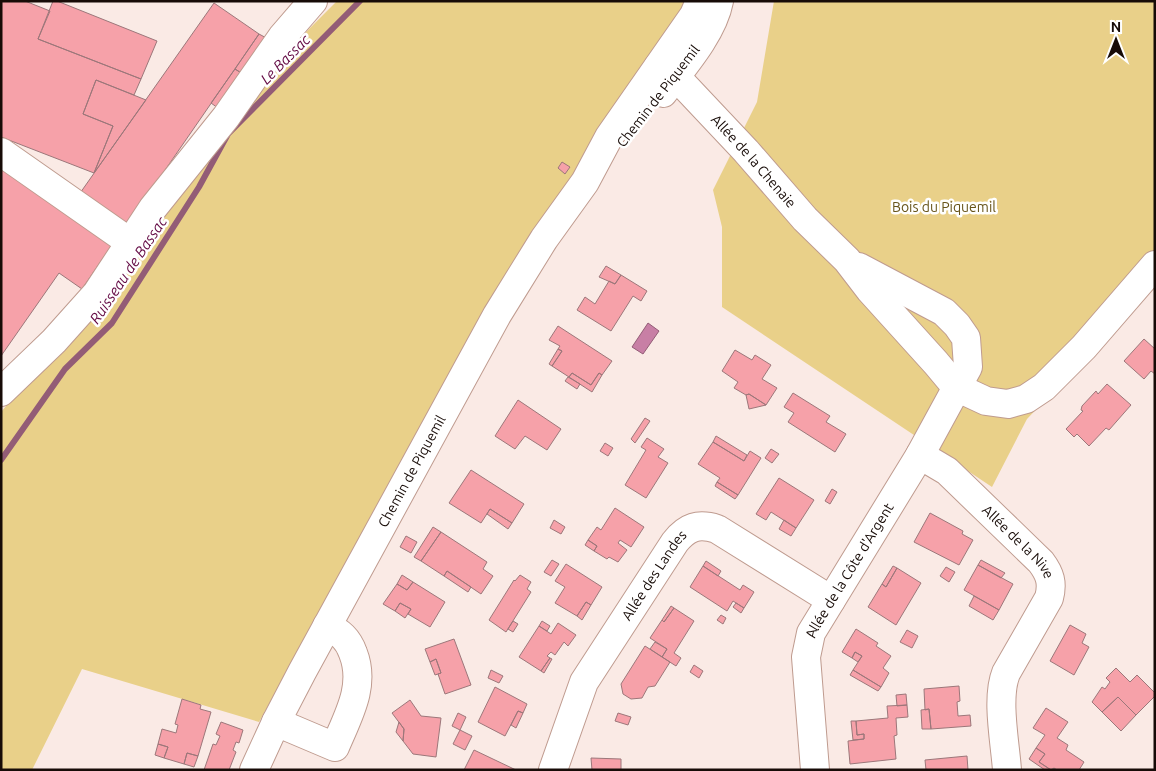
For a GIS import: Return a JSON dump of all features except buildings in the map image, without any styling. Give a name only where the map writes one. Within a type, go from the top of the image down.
[{"type":"street","points":[[1,392],[54,341],[97,293],[153,208],[226,117],[282,38],[313,1]]},
{"type":"street","name":"Chemin de Piquemil","points":[[254,770],[276,722],[327,626],[497,315],[544,239],[585,182],[624,143],[666,72],[700,1]]},
{"type":"street","name":"Chemin de Piquemil","points":[[666,72],[707,33],[719,1]]},
{"type":"street","name":"Allée de la Chenaie","points":[[666,72],[680,81],[746,151],[806,219],[847,260],[870,290],[956,387],[986,401],[1008,404],[1026,399],[1044,387],[1084,347],[1155,265]]},
{"type":"street","points":[[1,152],[131,242]]},
{"type":"street","name":"Allée de la Chenaie","points":[[847,260],[944,312],[957,325],[966,338],[968,367],[956,387]]},
{"type":"street","name":"Allée de la Côte d'Argent","points":[[815,770],[806,657],[811,633],[920,455],[956,387]]},
{"type":"street","name":"Allée de la Nive","points":[[920,455],[947,471],[1041,562],[1051,578],[1049,598],[1006,673],[1002,685],[1001,698],[1007,770]]},
{"type":"street","name":"Allée des Landes","points":[[553,770],[584,682],[674,542],[690,528],[703,526],[724,532],[831,600]]},
{"type":"street","points":[[276,722],[335,746],[357,691],[358,674],[355,657],[348,641],[338,631],[327,626]]},
{"type":"green space","points":[[337,1],[688,1],[520,257],[259,722],[82,669],[32,770],[1,770],[1,412],[114,292],[159,217],[301,37]]},
{"type":"green space","name":"Bois du Piquemil","points":[[774,1],[1155,1],[1155,285],[1027,419],[992,487],[722,307],[722,227],[713,190],[757,102]]},
{"type":"shaded area","points":[[648,323],[659,331],[643,354],[632,347]]},
{"type":"waterway","name":"Ruisseau de Bassac","points":[[1,460],[65,369],[112,323],[199,187],[228,134],[360,1]]},
{"type":"water label","name":"Le Bassac","points":[[285,59]]}]
